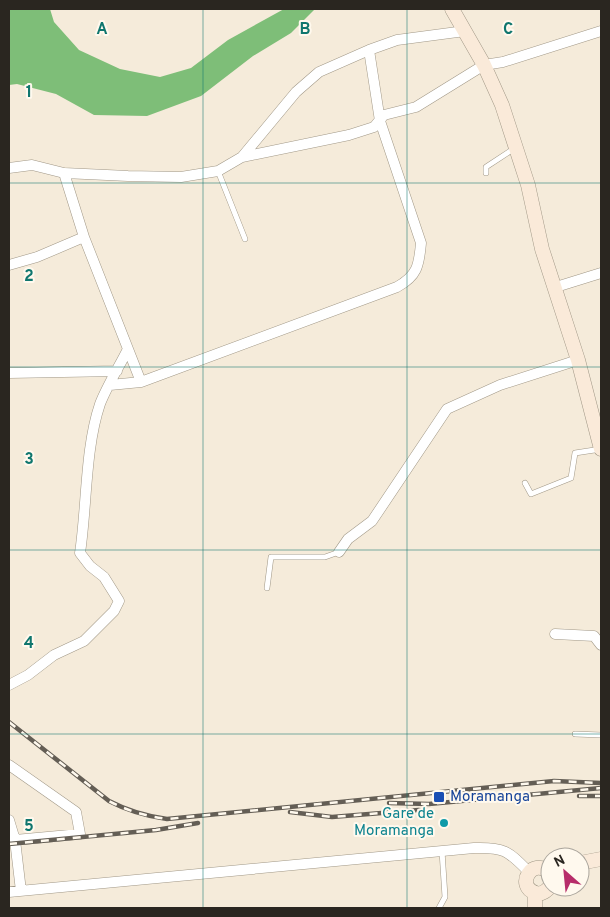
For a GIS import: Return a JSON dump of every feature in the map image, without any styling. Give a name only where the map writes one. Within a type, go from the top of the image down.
[{"type":"main road","points":[[452,9],[484,65],[502,105],[528,185],[542,248],[578,360],[601,449]]},
{"type":"main road","points":[[540,868],[529,872],[526,884],[536,893],[540,892]]},
{"type":"main road","points":[[535,908],[536,893]]},
{"type":"street","points":[[242,157],[296,92],[319,72],[397,40],[465,31]]},
{"type":"street","points":[[9,168],[32,165],[64,173],[181,177],[218,171],[242,157],[349,135],[374,127],[384,114],[416,107],[484,65],[503,62],[601,31]]},
{"type":"street","points":[[110,386],[141,382],[398,287],[411,279],[419,262],[421,244],[380,121],[369,50]]},
{"type":"street","points":[[64,173],[84,237],[141,382]]},
{"type":"street","points":[[9,265],[37,257],[84,237]]},
{"type":"street","points":[[556,287],[601,273]]},
{"type":"street","points":[[9,685],[54,655],[84,641],[114,611],[118,601],[104,578],[90,566],[80,553],[86,516],[90,458],[100,404],[128,349]]},
{"type":"street","points":[[339,552],[348,539],[372,520],[447,409],[500,384],[578,360]]},
{"type":"street","points":[[9,373],[118,371]]},
{"type":"street","points":[[555,634],[594,636],[601,645]]},
{"type":"street","points":[[9,765],[76,812],[80,834],[15,840]]},
{"type":"street","points":[[9,820],[15,840],[21,891]]},
{"type":"street","points":[[9,892],[496,847],[510,853],[529,872]]},
{"type":"lane","points":[[486,173],[486,167],[516,147]]},
{"type":"lane","points":[[218,171],[245,239]]},
{"type":"lane","points":[[525,483],[531,494],[572,478],[575,453],[601,449]]},
{"type":"lane","points":[[267,588],[271,557],[325,557],[339,552]]},
{"type":"lane","points":[[575,734],[601,735]]},
{"type":"lane","points":[[439,908],[445,897],[442,851]]},
{"type":"green space","points":[[9,9],[50,9],[54,22],[79,50],[120,69],[160,77],[191,68],[228,40],[284,9],[315,9],[291,33],[253,56],[201,96],[147,116],[94,115],[56,94],[17,84],[9,85]]},
{"type":"railway","points":[[9,722],[109,801],[137,813],[167,819],[554,781],[601,783]]},
{"type":"railway","points":[[389,803],[429,804],[601,788]]},
{"type":"railway","points":[[579,796],[601,796]]},
{"type":"railway","points":[[290,812],[332,817],[419,810]]},
{"type":"railway","points":[[9,844],[156,830],[198,823]]},
{"type":"place","name":"Moramanga","points":[[439,797]]},
{"type":"place","name":"Gare de Moramanga","points":[[444,823]]}]
